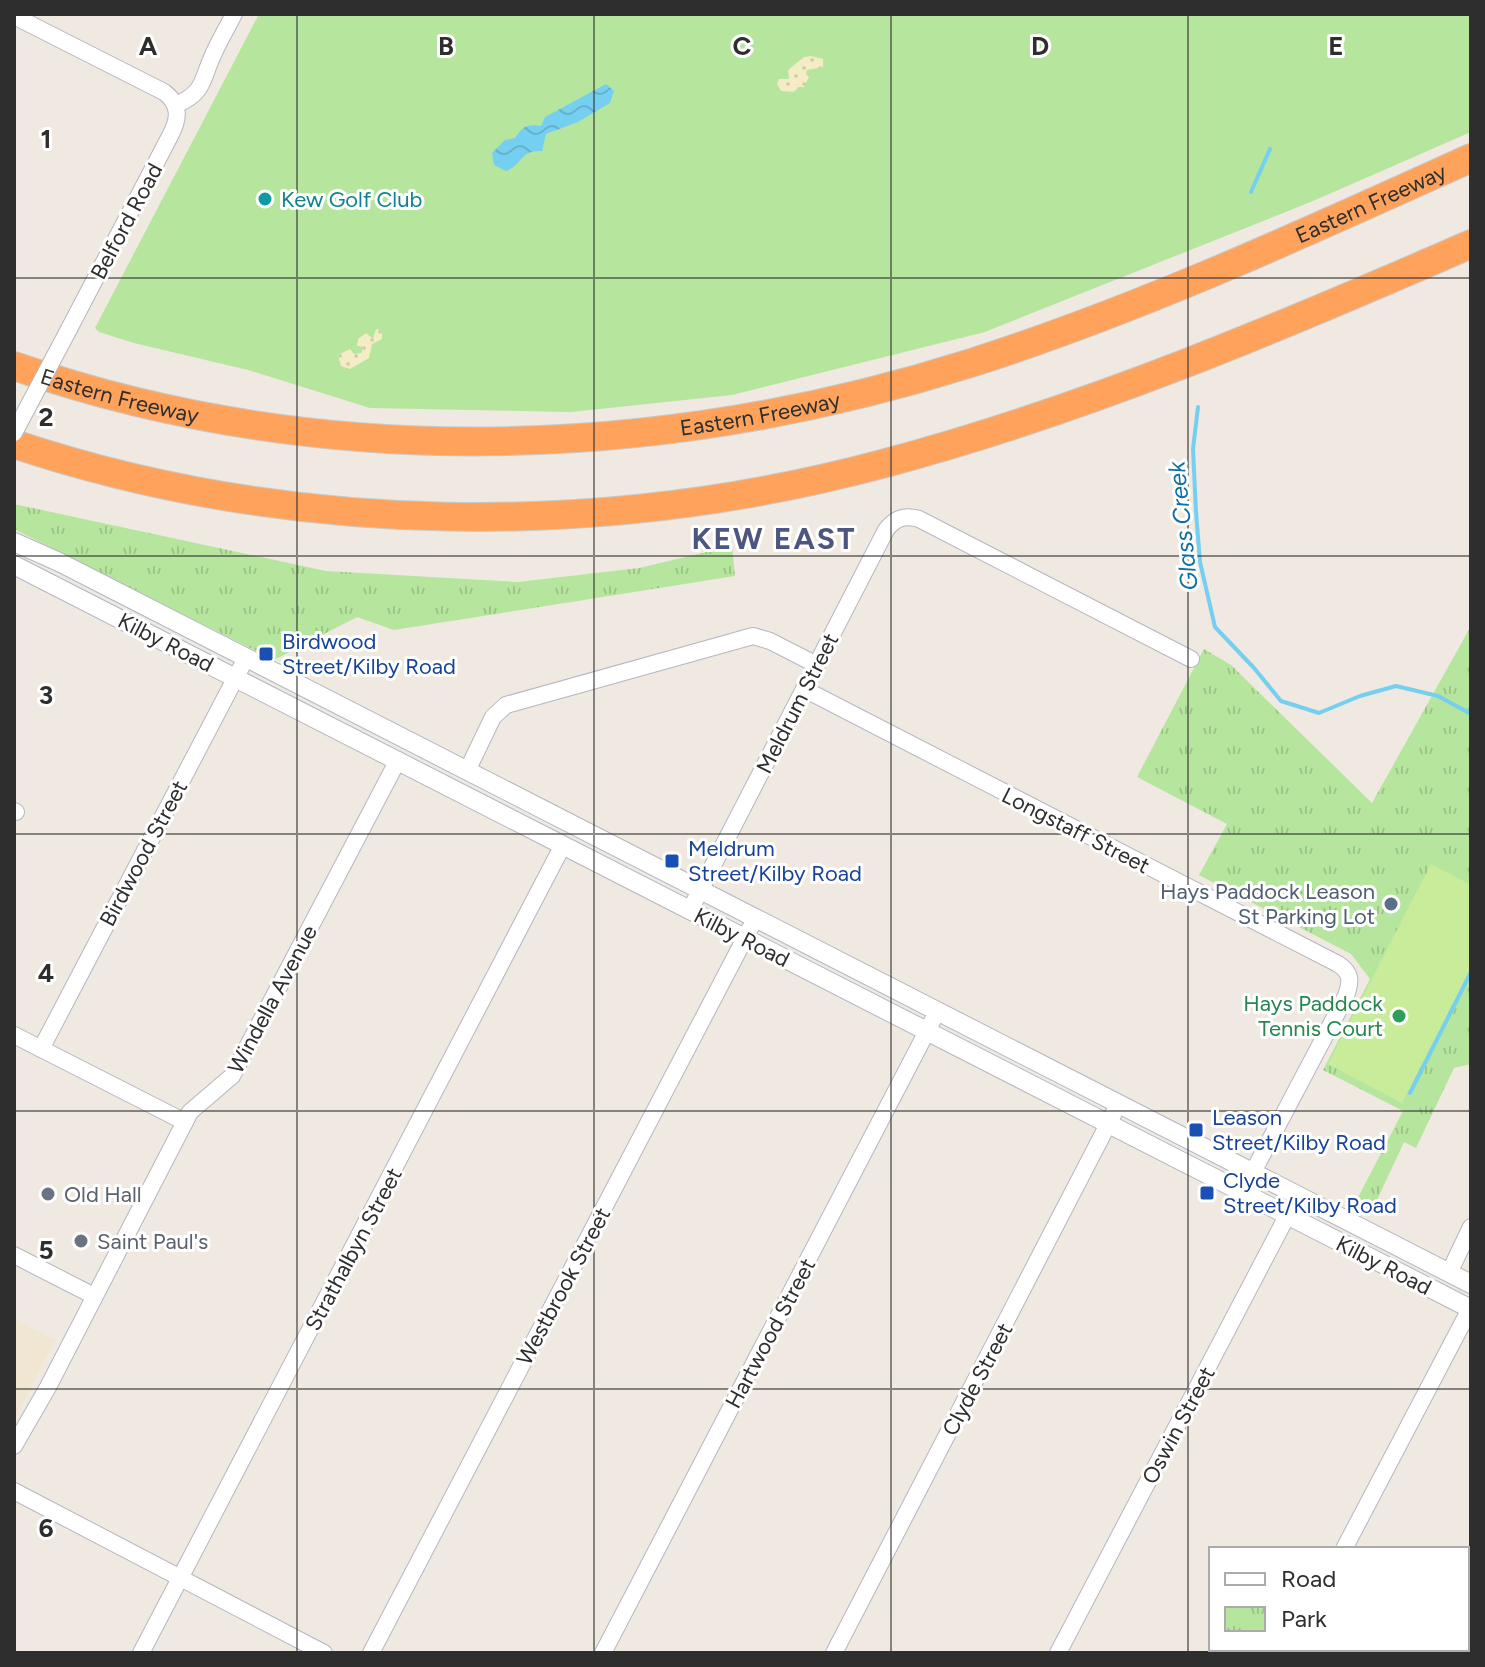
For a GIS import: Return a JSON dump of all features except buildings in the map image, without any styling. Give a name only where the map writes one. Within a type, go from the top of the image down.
[{"type":"highway","name":"Eastern Freeway","points":[[14,366],[179,412],[327,435],[456,443],[536,442],[678,429],[749,418],[873,390],[1051,336],[1183,286],[1471,158]]},
{"type":"highway","points":[[14,444],[140,478],[232,496],[317,507],[383,513],[495,516],[665,505],[813,480],[879,465],[1022,423],[1242,342],[1471,244]]},
{"type":"street","points":[[14,16],[164,92],[176,105],[200,89],[211,57],[234,14]]},
{"type":"street","name":"Belford Road","points":[[14,433],[176,125],[176,105]]},
{"type":"street","name":"Meldrum Street","points":[[690,910],[886,530],[896,519],[919,519],[1191,659]]},
{"type":"street","name":"Kilby Road","points":[[14,542],[1471,1284]]},
{"type":"street","name":"Kilby Road","points":[[14,565],[1471,1308]]},
{"type":"street","points":[[467,771],[496,712],[515,703],[753,636],[770,641],[817,665]]},
{"type":"street","name":"Birdwood Street","points":[[41,1049],[246,658]]},
{"type":"street","name":"Longstaff Street","points":[[804,689],[1338,964],[1348,972],[1350,981],[1346,996],[1252,1174]]},
{"type":"street","name":"Windella Avenue","points":[[14,1456],[17,1442],[185,1122],[196,1106],[232,1076],[398,760]]},
{"type":"street","name":"Strathalbyn Street","points":[[141,1653],[563,845]]},
{"type":"street","name":"Westbrook Street","points":[[371,1653],[755,919]]},
{"type":"street","name":"Hartwood Street","points":[[603,1653],[937,1012]]},
{"type":"street","points":[[14,1035],[185,1122]]},
{"type":"street","name":"Clyde Street","points":[[834,1653],[1118,1105]]},
{"type":"street","name":"Oswin Street","points":[[1058,1653],[1287,1216],[1302,1199]]},
{"type":"street","points":[[1449,1273],[1471,1227]]},
{"type":"street","points":[[14,1255],[94,1296]]},
{"type":"street","points":[[1345,1547],[1471,1308]]},
{"type":"street","points":[[14,1491],[324,1653]]},
{"type":"shaded area","points":[[14,1319],[55,1340],[14,1419]]},
{"type":"green space","name":"Kew Golf Club","points":[[259,14],[1471,14],[1471,132],[1313,201],[985,332],[732,395],[571,412],[370,408],[248,370],[134,343],[95,328]]},
{"type":"green space","points":[[14,504],[326,571],[518,582],[639,568],[732,546],[735,576],[394,630],[357,617],[274,660],[14,529]]},
{"type":"green space","points":[[1471,626],[1471,1064],[1454,1068],[1416,1148],[1404,1142],[1371,1213],[1354,1205],[1403,1111],[1323,1070],[1370,979],[1351,954],[1199,875],[1227,824],[1137,777],[1204,649],[1231,665],[1372,803]]},
{"type":"green space","name":"Hays Paddock Tennis Court","points":[[1431,864],[1471,885],[1471,968],[1402,1103],[1328,1064]]},
{"type":"sand","points":[[804,57],[823,59],[823,67],[807,70],[809,77],[804,87],[798,87],[795,92],[781,91],[777,84],[779,79],[789,79],[788,70]]},
{"type":"sand","points":[[376,329],[382,331],[382,339],[372,344],[369,358],[350,369],[341,366],[338,355],[350,349],[354,354],[361,353],[364,347],[357,346],[358,339],[366,333],[373,339]]},
{"type":"water","points":[[606,84],[614,91],[610,103],[578,122],[546,134],[542,151],[525,155],[512,168],[506,171],[494,165],[492,153],[505,140],[515,138],[526,127],[541,126],[545,117]]},
{"type":"waterway","name":"Glass Creek","points":[[1251,192],[1270,149]]},
{"type":"waterway","name":"Glass Creek","points":[[1198,407],[1193,449],[1196,512],[1200,562],[1215,627],[1281,701],[1319,713],[1360,696],[1396,686],[1438,696],[1471,714]]},
{"type":"waterway","points":[[1410,1093],[1471,972]]},
{"type":"place","name":"Kew Golf Club","points":[[265,199]]},
{"type":"place","name":"Birdwood Street/Kilby Road","points":[[266,654]]},
{"type":"place","name":"Meldrum Street/Kilby Road","points":[[672,861]]},
{"type":"place","name":"Hays Paddock Leason St Parking Lot","points":[[1391,904]]},
{"type":"place","name":"Hays Paddock Tennis Court","points":[[1399,1016]]},
{"type":"place","name":"Leason Street/Kilby Road","points":[[1196,1130]]},
{"type":"place","name":"Clyde Street/Kilby Road","points":[[1207,1193]]},
{"type":"place","name":"Old Hall","points":[[48,1194]]},
{"type":"place","name":"Saint Paul's","points":[[81,1241]]},
{"type":"district","name":"KEW EAST","points":[[774,539]]}]
